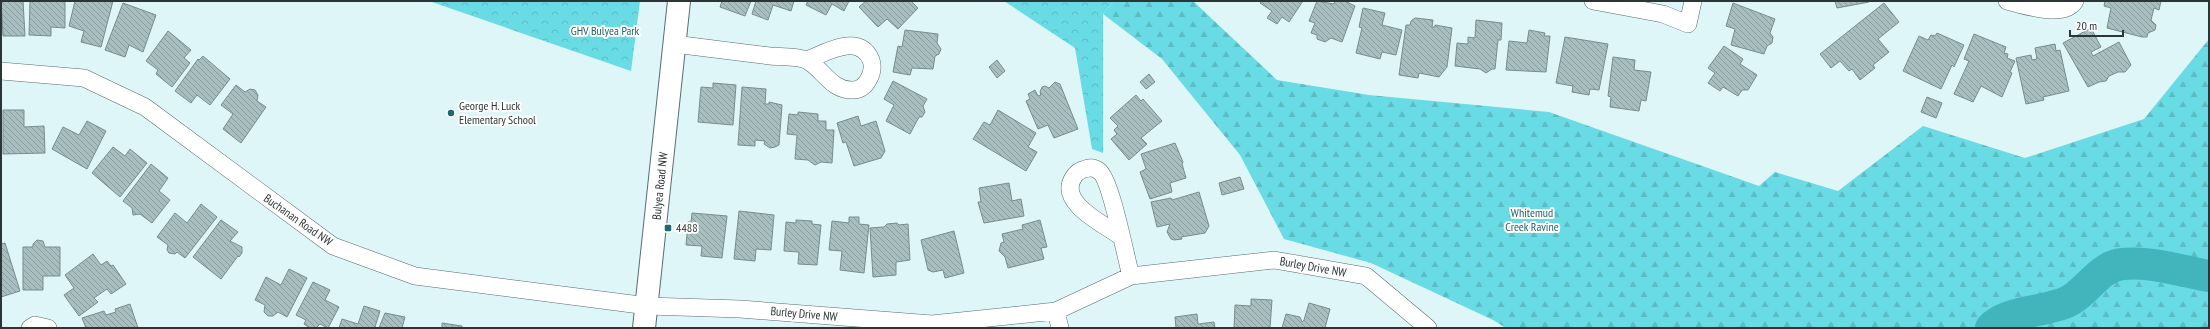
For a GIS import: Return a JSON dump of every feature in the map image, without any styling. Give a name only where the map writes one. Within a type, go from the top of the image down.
[{"type":"street","name":"Bulyea Road NW","points":[[644,328],[648,306],[679,1]]},
{"type":"street","points":[[1593,1],[1663,14],[1688,24],[1693,1]]},
{"type":"street","points":[[2007,1],[2055,11],[2069,8],[2074,1]]},
{"type":"street","points":[[674,44],[807,60]]},
{"type":"street","name":"Buchanan Road NW","points":[[1,71],[84,78],[145,107],[333,246],[415,276],[648,306]]},
{"type":"street","points":[[1120,236],[1131,276]]},
{"type":"street","name":"Burley Drive NW","points":[[648,306],[740,308],[932,324],[1056,311],[1131,276],[1274,260],[1366,276],[1428,328]]},
{"type":"street","points":[[1056,311],[1060,328]]},
{"type":"street","points":[[30,328],[35,325],[48,328]]},
{"type":"green space","name":"GHV Bulyea Park","points":[[429,1],[640,1],[631,71]]},
{"type":"green space","points":[[1004,1],[1114,1],[1103,14],[1103,153],[1092,149],[1075,48]]},
{"type":"green space","name":"Whitemud Creek Ravine","points":[[1114,1],[1193,1],[1277,80],[1369,95],[1549,112],[1759,186],[1775,172],[1838,191],[1923,126],[2025,158],[2144,119],[2209,39],[2209,328],[1506,328],[1493,320],[1371,263],[1284,239],[1240,155],[1162,59],[1103,14]]},
{"type":"building","points":[[1,1],[23,1],[25,36],[3,36]]},
{"type":"building","points":[[30,1],[65,1],[65,28],[51,27],[51,36],[29,35]]},
{"type":"building","points":[[75,1],[113,1],[101,47],[81,42],[84,31],[69,26]]},
{"type":"building","points":[[722,1],[751,1],[745,16],[720,7]]},
{"type":"building","points":[[756,1],[794,1],[791,11],[773,5],[768,20],[752,14]]},
{"type":"building","points":[[808,1],[849,1],[844,11],[832,4],[826,15],[806,5]]},
{"type":"building","points":[[866,1],[911,1],[918,8],[898,29],[887,19],[878,27],[859,7]]},
{"type":"building","points":[[1262,1],[1303,1],[1289,22],[1282,17],[1277,24],[1267,18],[1272,11],[1260,3]]},
{"type":"building","points":[[1317,1],[1334,4],[1335,1],[1345,1],[1355,6],[1342,42],[1331,38],[1325,42],[1317,39],[1317,35],[1311,33],[1315,23],[1309,21]]},
{"type":"building","points":[[1835,1],[1869,1],[1869,2],[1837,8]]},
{"type":"building","points":[[2105,1],[2161,1],[2159,10],[2154,8],[2151,20],[2156,25],[2155,30],[2148,33],[2147,37],[2142,37],[2107,28],[2111,8],[2104,6]]},
{"type":"building","points":[[123,3],[156,15],[143,52],[129,45],[125,57],[105,50]]},
{"type":"building","points":[[1733,3],[1775,19],[1770,33],[1773,37],[1772,43],[1767,46],[1764,54],[1731,45],[1735,29],[1726,26]]},
{"type":"building","points":[[1884,3],[1899,22],[1878,39],[1889,52],[1873,65],[1875,68],[1860,80],[1852,69],[1849,71],[1840,61],[1831,68],[1820,54]]},
{"type":"building","points":[[1363,8],[1385,13],[1382,25],[1402,30],[1396,55],[1382,52],[1380,59],[1356,53],[1362,28],[1359,27]]},
{"type":"building","points":[[1415,18],[1433,20],[1432,27],[1435,27],[1435,25],[1452,28],[1447,67],[1439,77],[1419,73],[1418,78],[1399,75],[1406,25],[1410,25],[1411,21]]},
{"type":"building","points":[[1476,20],[1502,23],[1501,40],[1498,40],[1495,69],[1492,69],[1486,73],[1480,69],[1455,66],[1457,43],[1468,44],[1468,37],[1475,38]]},
{"type":"building","points":[[2091,28],[2101,47],[2091,52],[2093,56],[2119,42],[2131,65],[2125,72],[2118,72],[2109,76],[2106,81],[2099,82],[2088,87],[2063,43]]},
{"type":"building","points":[[905,30],[938,34],[937,43],[941,49],[939,54],[935,56],[933,69],[912,68],[910,75],[893,72],[898,46],[902,47]]},
{"type":"building","points":[[1529,30],[1545,33],[1544,36],[1550,36],[1546,72],[1506,70],[1509,41],[1527,43]]},
{"type":"building","points":[[168,31],[191,50],[184,58],[190,63],[172,87],[156,74],[158,70],[146,61]]},
{"type":"building","points":[[1937,33],[1964,45],[1954,67],[1952,65],[1941,89],[1903,71],[1919,36],[1928,40],[1931,35],[1935,36]]},
{"type":"building","points":[[1974,34],[2006,47],[2004,53],[2008,54],[2007,58],[2015,61],[2010,72],[2012,73],[2002,97],[1981,86],[1973,102],[1954,94],[1969,61],[1964,59]]},
{"type":"building","points":[[1565,37],[1608,44],[1599,90],[1590,89],[1589,95],[1572,92],[1573,86],[1556,83]]},
{"type":"building","points":[[2055,44],[2056,51],[2060,50],[2069,91],[2043,97],[2044,100],[2026,104],[2016,58],[2031,55],[2032,60],[2037,59],[2035,48]]},
{"type":"building","points":[[1724,46],[1743,59],[1740,64],[1757,75],[1748,90],[1742,90],[1738,96],[1723,87],[1720,91],[1708,83],[1715,73],[1708,68]]},
{"type":"building","points":[[203,56],[230,79],[210,105],[197,95],[191,103],[175,91],[198,59],[199,60]]},
{"type":"building","points":[[1613,57],[1635,60],[1634,70],[1651,72],[1646,101],[1641,100],[1639,111],[1610,107],[1611,97],[1608,96]]},
{"type":"building","points":[[997,60],[1005,71],[997,78],[989,67]]},
{"type":"building","points":[[1149,74],[1155,82],[1146,89],[1140,82]]},
{"type":"building","points":[[893,81],[927,99],[923,106],[925,112],[922,117],[919,117],[910,134],[886,121],[894,105],[884,99]]},
{"type":"building","points":[[1055,82],[1060,84],[1078,129],[1054,138],[1048,125],[1038,129],[1026,101],[1030,99],[1028,94],[1035,90],[1038,96],[1041,95],[1040,92],[1042,87],[1045,86],[1049,88]]},
{"type":"building","points":[[713,83],[736,85],[733,125],[698,122],[701,87],[713,88]]},
{"type":"building","points":[[236,85],[245,92],[250,89],[255,90],[258,95],[257,101],[266,107],[241,143],[223,129],[233,114],[221,105]]},
{"type":"building","points":[[742,87],[766,89],[765,104],[769,104],[769,102],[782,105],[779,145],[770,148],[764,144],[765,141],[755,140],[755,146],[738,145]]},
{"type":"building","points":[[1136,95],[1141,101],[1143,99],[1162,121],[1141,138],[1147,144],[1129,160],[1111,139],[1117,134],[1114,130],[1118,126],[1110,118]]},
{"type":"building","points":[[1927,97],[1942,103],[1936,118],[1921,112]]},
{"type":"building","points":[[3,110],[24,110],[24,127],[44,126],[45,153],[3,154]]},
{"type":"building","points":[[998,110],[1036,133],[1028,147],[1037,152],[1026,171],[973,139],[984,122],[990,125]]},
{"type":"building","points":[[798,112],[818,114],[818,121],[826,121],[826,130],[834,130],[832,163],[821,162],[815,165],[808,160],[795,159],[797,135],[787,134],[789,114],[798,115]]},
{"type":"building","points":[[858,116],[861,126],[876,121],[885,151],[881,158],[854,166],[846,142],[843,143],[837,123]]},
{"type":"building","points":[[87,121],[106,131],[87,169],[52,149],[63,127],[79,135]]},
{"type":"building","points":[[1175,143],[1183,162],[1182,164],[1186,178],[1170,183],[1172,192],[1150,199],[1140,172],[1146,169],[1141,154]]},
{"type":"building","points":[[113,147],[125,156],[130,149],[147,163],[120,197],[92,173]]},
{"type":"building","points":[[151,164],[168,178],[159,191],[170,200],[152,223],[140,214],[133,215],[132,208],[123,201]]},
{"type":"building","points":[[1240,177],[1244,189],[1222,195],[1219,183]]},
{"type":"building","points":[[1009,183],[1012,201],[1021,199],[1024,216],[984,223],[978,202],[981,202],[979,188]]},
{"type":"building","points":[[1199,192],[1209,226],[1205,233],[1181,237],[1182,239],[1171,239],[1167,232],[1170,224],[1157,227],[1151,202],[1171,198],[1172,200]]},
{"type":"building","points":[[201,204],[217,217],[185,258],[177,252],[175,254],[169,253],[167,250],[168,245],[157,237],[175,213],[187,223]]},
{"type":"building","points":[[739,211],[774,215],[771,250],[756,249],[755,261],[734,259]]},
{"type":"building","points":[[692,213],[727,216],[722,258],[701,256],[702,246],[686,245],[688,222],[691,222]]},
{"type":"building","points":[[849,217],[859,217],[859,224],[869,225],[864,273],[840,270],[842,251],[829,250],[832,221],[849,223]]},
{"type":"building","points":[[221,220],[238,232],[230,241],[242,247],[242,253],[239,257],[238,256],[221,279],[193,257]]},
{"type":"building","points":[[796,220],[812,221],[812,224],[821,225],[817,265],[798,264],[799,252],[784,251],[786,222],[796,223]]},
{"type":"building","points":[[1040,220],[1047,247],[1041,248],[1044,259],[1008,268],[1005,257],[999,251],[1001,243],[1004,242],[1002,234],[1023,229],[1022,225]]},
{"type":"building","points":[[897,223],[899,225],[908,224],[910,260],[896,262],[896,275],[873,277],[870,228],[884,227],[887,224]]},
{"type":"building","points":[[954,231],[964,273],[945,278],[943,270],[933,272],[928,270],[921,240]]},
{"type":"building","points":[[37,240],[43,241],[45,247],[60,247],[60,276],[43,276],[43,290],[23,290],[23,247],[33,247],[33,244]]},
{"type":"building","points":[[5,243],[20,291],[1,297],[1,244]]},
{"type":"building","points":[[93,254],[101,265],[107,261],[111,266],[113,265],[126,284],[111,294],[107,289],[94,298],[98,302],[79,316],[64,295],[74,288],[65,275]]},
{"type":"building","points":[[289,269],[307,278],[287,317],[278,312],[273,316],[268,316],[264,312],[265,305],[255,300],[266,277],[281,285]]},
{"type":"building","points":[[313,282],[330,290],[325,300],[339,307],[328,328],[320,324],[316,328],[310,328],[304,324],[306,320],[296,315]]},
{"type":"building","points":[[1251,299],[1272,300],[1270,328],[1234,328],[1235,305],[1251,306]]},
{"type":"building","points":[[1309,303],[1330,309],[1325,328],[1282,328],[1286,314],[1300,317],[1302,322]]},
{"type":"building","points":[[130,304],[138,328],[86,328],[82,318],[104,311],[106,315],[116,312],[115,309]]},
{"type":"building","points":[[364,306],[380,311],[375,327],[378,328],[339,328],[342,319],[358,324]]},
{"type":"building","points":[[385,313],[405,317],[402,328],[379,328]]},
{"type":"building","points":[[1197,314],[1198,324],[1214,322],[1215,328],[1176,328],[1175,317]]},
{"type":"building","points":[[442,323],[462,326],[462,328],[442,328]]},
{"type":"waterway","points":[[1991,328],[2006,318],[2067,302],[2081,293],[2106,270],[2122,264],[2133,263],[2155,265],[2209,276]]},
{"type":"place","name":"George H. Luck Elementary School","points":[[451,113]]},
{"type":"place","name":"4488","points":[[668,228]]}]
